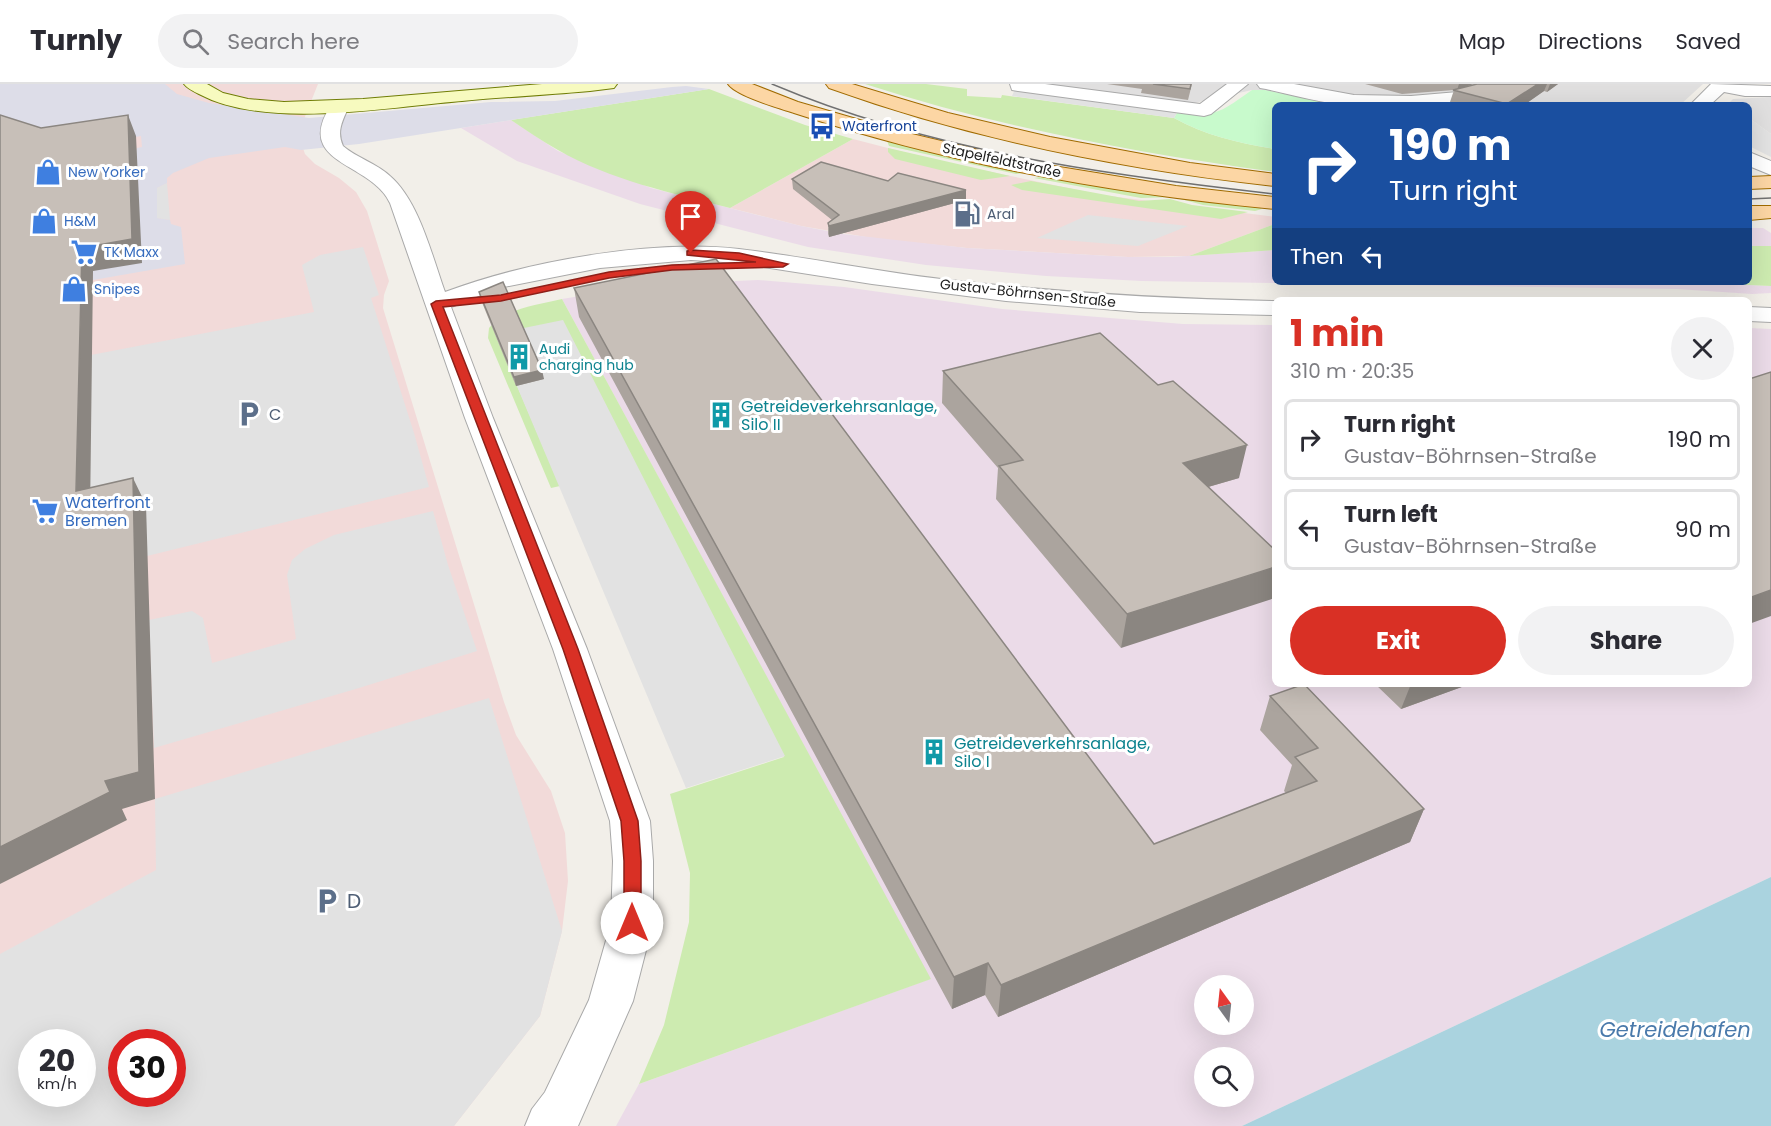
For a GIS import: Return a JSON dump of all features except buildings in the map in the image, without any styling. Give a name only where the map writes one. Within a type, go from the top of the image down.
[{"type":"main road","name":"Stapelfeldtstraße","points":[[737,84],[771,98],[839,120],[976,156],[1094,179],[1272,203]]},
{"type":"main road","name":"Stapelfeldtstraße","points":[[835,84],[882,101],[970,126],[1115,157],[1272,180]]},
{"type":"main road","points":[[1752,213],[1771,212]]},
{"type":"street","points":[[194,84],[202,91],[238,102],[272,106],[485,84]]},
{"type":"street","points":[[222,84],[337,100],[608,84]]},
{"type":"street","points":[[1018,86],[1204,110],[1239,84]]},
{"type":"street","points":[[1266,84],[1354,101],[1411,102],[1459,97],[1481,91],[1490,84]]},
{"type":"street","points":[[1702,102],[1721,85],[1745,91],[1771,91]]},
{"type":"street","points":[[337,100],[329,123],[328,136],[335,151],[393,190],[407,219],[436,304],[570,649],[630,821],[633,861],[632,923],[611,1001],[562,1108],[549,1126]]},
{"type":"street","points":[[1752,164],[1761,181]]},
{"type":"street","name":"Gustav-Böhrnsen-Straße","points":[[436,304],[501,298],[609,275],[672,268],[783,264],[1050,298],[1171,306],[1272,308]]},
{"type":"street","points":[[1752,306],[1771,306]]},
{"type":"street","points":[[1752,314],[1771,315]]},
{"type":"shaded area","points":[[0,84],[318,84],[304,119],[300,139],[305,154],[315,164],[339,178],[356,192],[367,211],[389,281],[384,295],[383,308],[504,702],[516,735],[551,791],[565,833],[568,881],[562,931],[540,1016],[454,1126],[0,1126]]},
{"type":"shaded area","points":[[0,84],[165,84],[177,94],[209,103],[309,118],[491,102],[555,101],[672,87],[709,89],[359,144],[301,150],[285,147],[209,158],[173,173],[167,178],[167,183],[157,188],[157,218],[170,220],[171,224],[181,227],[185,264],[93,280],[93,271],[137,148],[142,147],[141,136],[0,159]]},
{"type":"shaded area","points":[[1016,84],[1703,84],[1683,102],[1323,102],[1265,90],[1252,90],[1190,104]]},
{"type":"shaded area","points":[[1015,89],[1178,111],[1174,118],[1012,96]]},
{"type":"shaded area","points":[[1771,97],[1771,134],[1752,120],[1752,102],[1730,102],[1733,99]]},
{"type":"shaded area","points":[[511,120],[558,151],[651,188],[801,226],[843,234],[967,248],[1128,257],[1172,257],[1272,250],[1272,283],[1142,281],[1046,276],[926,265],[808,247],[640,204],[517,161],[461,128]]},
{"type":"shaded area","points":[[1752,120],[1771,134],[1771,157],[1752,148]]},
{"type":"shaded area","points":[[853,139],[938,161],[1102,195],[1272,217],[1272,225],[1189,256],[1128,257],[967,248],[878,239],[801,226],[730,208]]},
{"type":"shaded area","points":[[167,183],[170,220],[157,218],[157,188]]},
{"type":"shaded area","points":[[1088,215],[1188,226],[1138,246],[1037,238]]},
{"type":"shaded area","points":[[1752,228],[1763,228],[1771,233],[1771,246],[1752,246]]},
{"type":"shaded area","name":"C","points":[[363,247],[379,295],[371,298],[429,487],[147,556],[89,517],[91,355],[314,312],[302,265],[320,255]]},
{"type":"shaded area","points":[[758,280],[844,287],[1002,309],[1183,324],[1272,325],[1272,687],[1752,687],[1752,328],[1771,329],[1771,877],[1242,1126],[616,1126],[639,1084],[930,979],[562,299],[647,285]]},
{"type":"shaded area","points":[[1410,285],[1749,285],[1771,286],[1771,293],[1752,294],[1677,289]]},
{"type":"shaded area","points":[[563,320],[785,756],[686,788],[495,334]]},
{"type":"shaded area","points":[[433,511],[448,565],[477,651],[154,748],[149,620],[192,611],[203,618],[212,663],[296,639],[287,575],[292,560],[305,549],[334,535]]},
{"type":"shaded area","name":"D","points":[[489,698],[562,931],[540,1016],[454,1126],[0,1126],[0,954],[156,870],[155,799]]},
{"type":"green space","points":[[865,84],[926,84],[967,89],[967,96],[1001,98],[1002,95],[1174,118],[1198,130],[1223,138],[1272,148],[1272,172],[1068,137],[915,99]]},
{"type":"green space","points":[[709,89],[805,125],[853,139],[730,208],[642,185],[599,170],[558,150],[511,120]]},
{"type":"green space","points":[[1252,90],[1265,90],[1323,102],[1272,102],[1272,148],[1223,138],[1198,130],[1174,118],[1178,111],[1211,113],[1233,103]]},
{"type":"green space","points":[[891,140],[1030,172],[1016,174],[889,146],[887,141]]},
{"type":"green space","points":[[888,148],[1010,176],[981,180],[895,159],[888,152]]},
{"type":"green space","points":[[1053,175],[1262,209],[1255,211],[1203,205],[1173,197],[1141,198],[1034,178]]},
{"type":"green space","points":[[1031,181],[1139,201],[1170,199],[1192,205],[1248,212],[1221,219],[1022,190],[1011,185]]},
{"type":"green space","points":[[1272,225],[1272,250],[1189,256]]},
{"type":"green space","points":[[1752,246],[1771,246],[1771,286],[1749,285],[1752,285]]},
{"type":"green space","points":[[562,299],[931,979],[639,1084],[664,1025],[689,922],[690,873],[670,794],[784,757],[495,334],[560,486],[551,488],[488,338],[489,328],[504,316],[523,308]]},
{"type":"water","name":"Getreidehafen","points":[[1771,877],[1771,1126],[1242,1126]]},
{"type":"tram line","points":[[772,84],[893,127],[1019,157],[1083,169],[1272,194]]},
{"type":"tram line","points":[[1752,199],[1771,198]]},
{"type":"place","name":"Waterfront","points":[[822,126]]},
{"type":"place","name":"New Yorker","points":[[48,172]]},
{"type":"place","name":"Aral","points":[[967,214]]},
{"type":"place","name":"H&M","points":[[44,221]]},
{"type":"place","name":"TK Maxx","points":[[84,252]]},
{"type":"place","name":"Snipes","points":[[74,289]]},
{"type":"place","name":"Audi charging hub","points":[[519,357]]},
{"type":"place","name":"C","points":[[249,414]]},
{"type":"place","name":"Getreideverkehrsanlage, Silo II","points":[[721,415]]},
{"type":"place","name":"Waterfront Bremen","points":[[45,511]]},
{"type":"place","name":"Getreideverkehrsanlage, Silo I","points":[[934,752]]},
{"type":"place","name":"D","points":[[327,901]]},
{"type":"route","points":[[632,923],[633,861],[630,821],[570,649],[436,304],[501,298],[609,275],[717,265],[783,264],[739,256],[691,253]]}]
